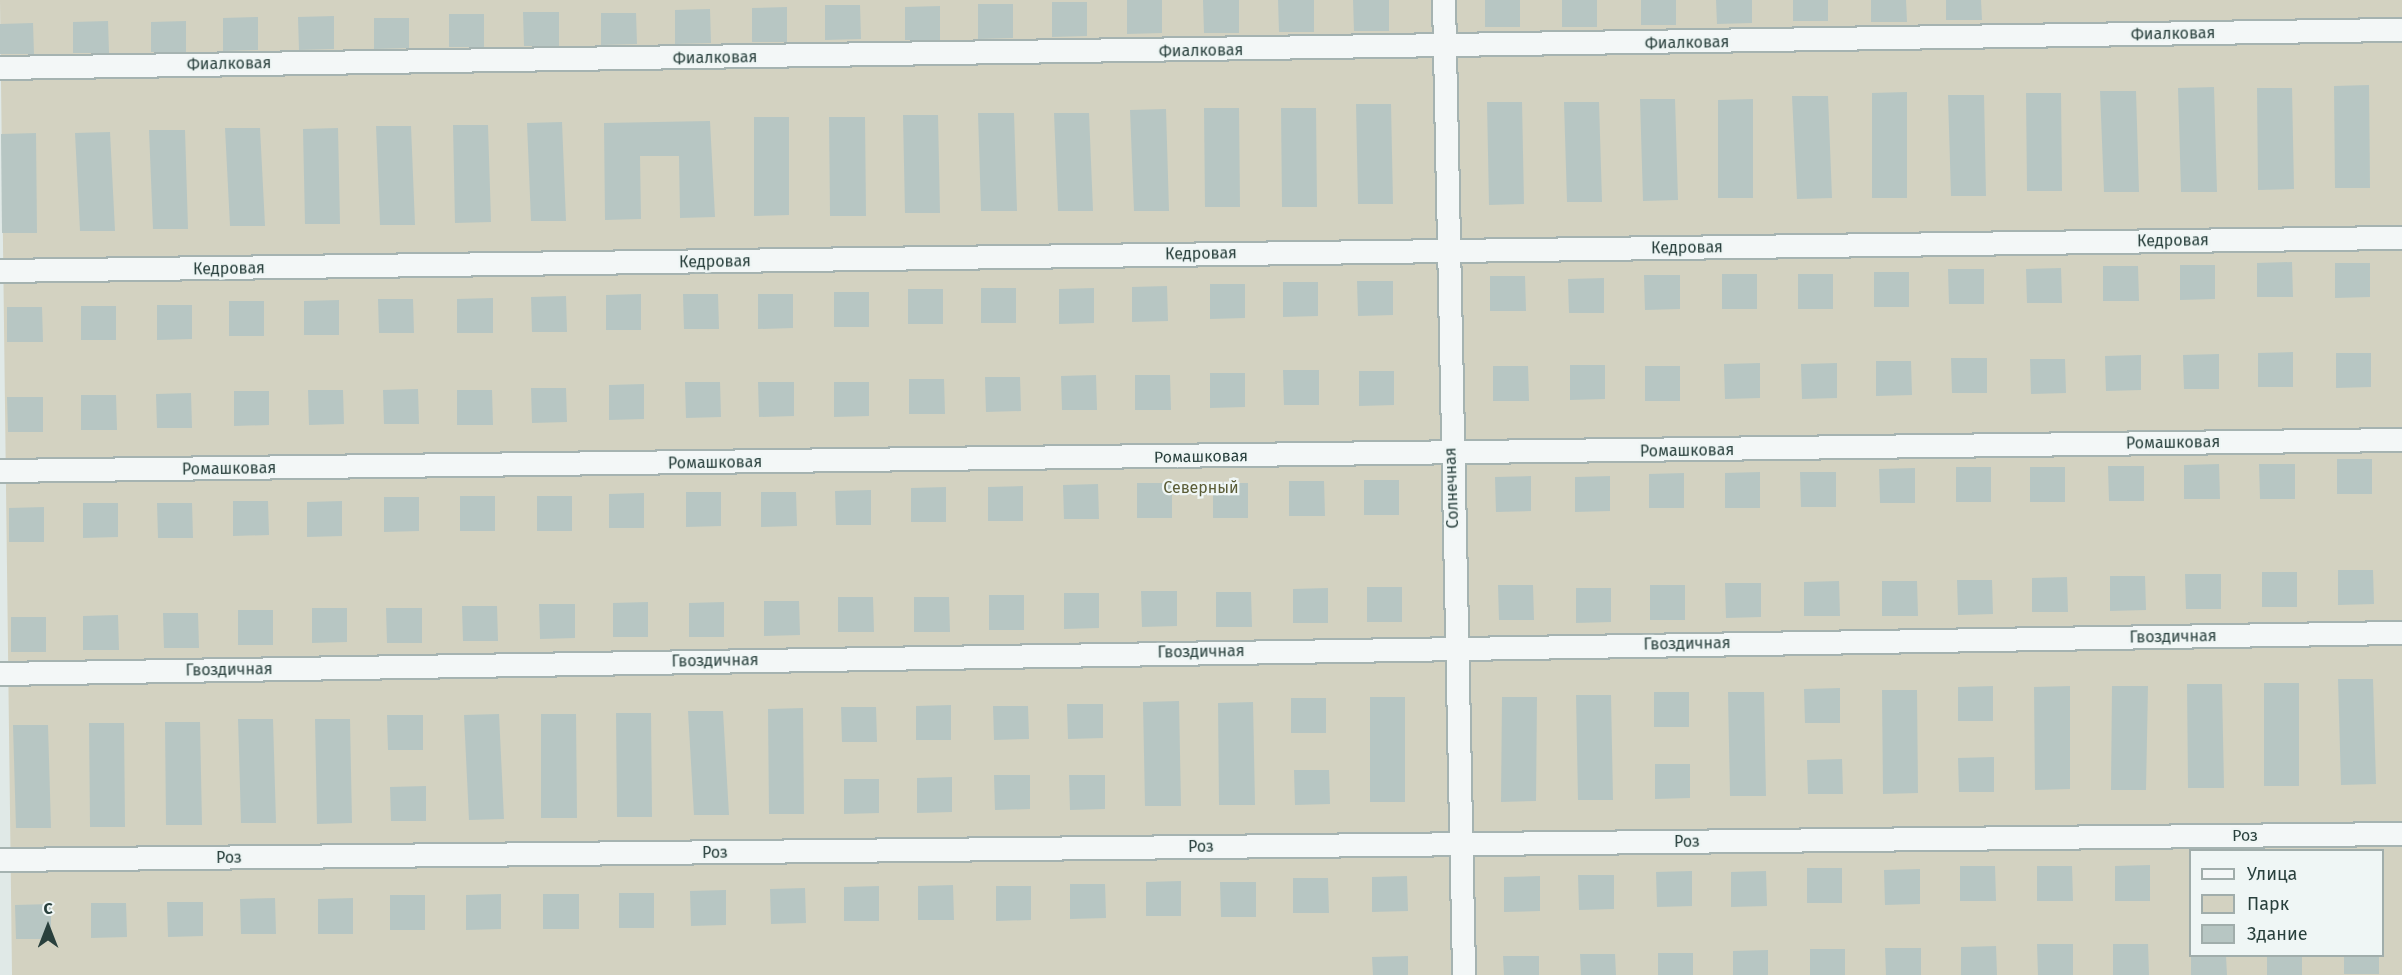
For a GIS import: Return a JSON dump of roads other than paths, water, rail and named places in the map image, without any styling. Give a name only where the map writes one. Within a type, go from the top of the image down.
[{"type":"street","name":"Солнечная","points":[[1444,0],[1451,454],[1464,975]]},
{"type":"street","name":"Фиалковая","points":[[0,68],[1445,47],[2402,30]]},
{"type":"street","name":"Кедровая","points":[[0,271],[2402,238]]},
{"type":"street","name":"Ромашковая","points":[[0,471],[2402,440]]},
{"type":"street","name":"Гвоздичная","points":[[0,674],[2402,633]]},
{"type":"street","name":"Роз","points":[[0,860],[2402,834]]},
{"type":"park label","name":"Северный","points":[[1201,488]]}]
